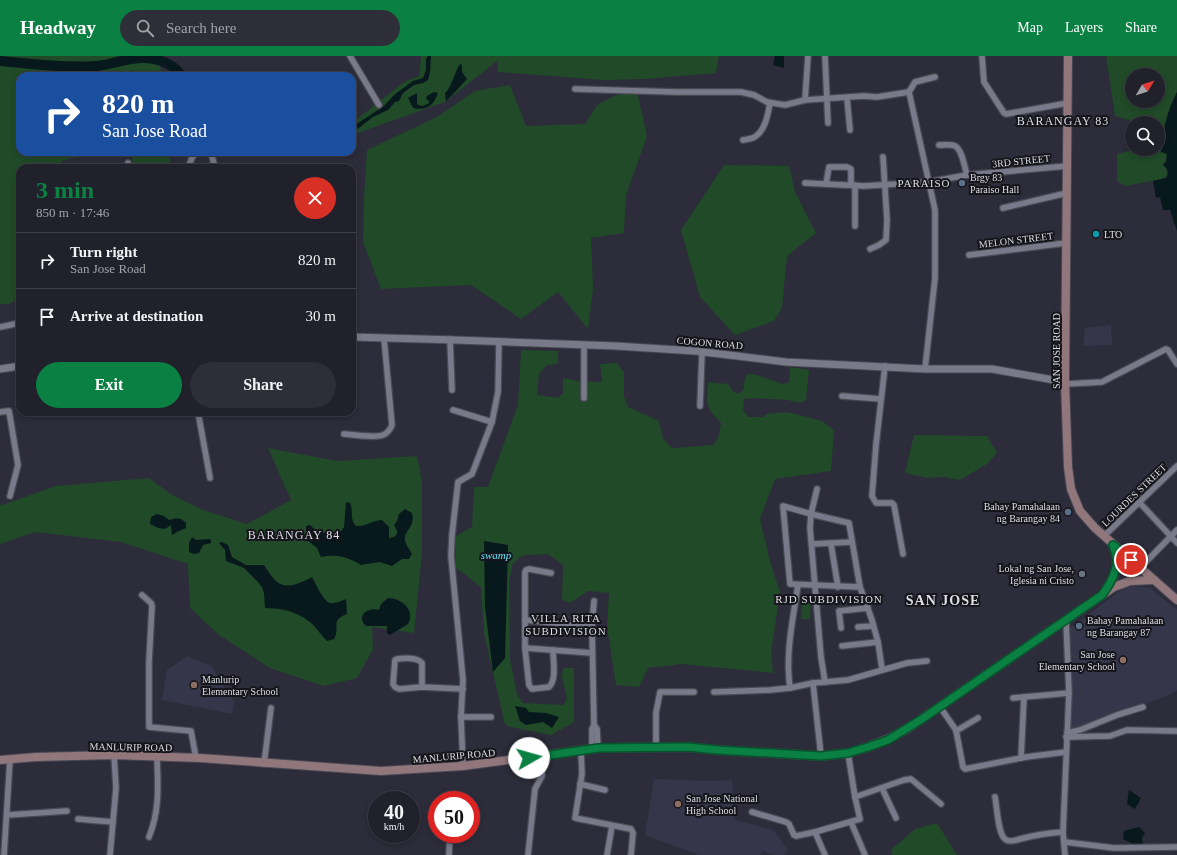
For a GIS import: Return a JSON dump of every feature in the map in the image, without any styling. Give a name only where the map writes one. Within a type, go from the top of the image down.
[{"type":"main road","name":"SAN JOSE ROAD","points":[[1068,56],[1066,383],[1068,467],[1071,489],[1080,511],[1095,528],[1177,600]]},
{"type":"main road","name":"MANLURIP ROAD","points":[[1102,595],[1110,584],[1116,570],[1117,558],[1113,545]]},
{"type":"main road","name":"MANLURIP ROAD","points":[[0,760],[36,757],[114,755],[196,758],[264,764],[381,771],[463,766],[595,748],[688,747],[821,756],[848,753],[888,740],[917,723],[1114,587],[1130,581],[1154,580]]},
{"type":"street","points":[[350,56],[379,105]]},
{"type":"street","points":[[805,100],[808,56]]},
{"type":"street","points":[[825,56],[828,123]]},
{"type":"street","points":[[982,56],[984,82],[1004,113],[1006,114],[1068,103]]},
{"type":"street","points":[[925,369],[935,278],[935,210],[909,92],[915,82],[935,77]]},
{"type":"street","points":[[575,89],[741,92],[785,106],[805,100],[876,97],[909,92]]},
{"type":"street","points":[[847,98],[850,130]]},
{"type":"street","points":[[743,140],[757,136],[766,121],[770,102]]},
{"type":"street","points":[[939,145],[952,145],[957,148],[962,156],[967,176]]},
{"type":"street","points":[[870,248],[879,245],[886,240],[887,220],[883,157]]},
{"type":"street","name":"3RD STREET","points":[[806,183],[864,186],[929,182],[967,176],[1067,166]]},
{"type":"street","points":[[826,184],[829,168],[847,167],[851,169],[855,226]]},
{"type":"street","points":[[1003,208],[1067,193]]},
{"type":"street","name":"MELON STREET","points":[[969,255],[1066,244]]},
{"type":"street","points":[[0,327],[16,325]]},
{"type":"street","name":"COGON ROAD","points":[[356,337],[450,339],[584,345],[702,352],[786,362],[925,369],[992,369],[1066,383]]},
{"type":"street","points":[[344,434],[378,436],[384,435],[390,430],[392,425],[384,338]]},
{"type":"street","points":[[450,339],[452,390]]},
{"type":"street","points":[[463,766],[461,717],[463,689],[451,556],[458,482],[470,476],[475,470],[492,422],[498,392],[499,341]]},
{"type":"street","points":[[584,345],[584,398]]},
{"type":"street","points":[[1066,383],[1102,382],[1166,349],[1177,364]]},
{"type":"street","points":[[700,406],[702,352]]},
{"type":"street","points":[[885,366],[872,496],[876,503],[894,504],[903,554]]},
{"type":"street","points":[[0,369],[16,367]]},
{"type":"street","points":[[842,396],[881,399]]},
{"type":"street","points":[[453,410],[492,422]]},
{"type":"street","points":[[0,412],[9,411],[18,465],[10,496]]},
{"type":"street","points":[[199,416],[210,478]]},
{"type":"street","name":"LOURDES STREET","points":[[1104,536],[1177,467]]},
{"type":"street","points":[[817,489],[811,514],[810,528],[821,657],[825,682]]},
{"type":"street","points":[[1140,503],[1177,543]]},
{"type":"street","points":[[860,587],[798,585],[789,583],[783,506],[847,522],[850,525],[860,587],[878,642],[882,669]]},
{"type":"street","points":[[1140,568],[1177,530]]},
{"type":"street","points":[[812,544],[852,542]]},
{"type":"street","points":[[831,544],[838,587]]},
{"type":"street","points":[[551,573],[529,569],[525,572],[525,648],[529,685],[532,689],[551,686],[554,676],[553,650]]},
{"type":"street","points":[[790,688],[788,674],[789,651],[798,585]]},
{"type":"street","points":[[142,595],[151,603],[152,606],[149,662],[150,727],[190,731],[196,758]]},
{"type":"street","points":[[594,601],[592,627],[594,725],[592,729],[595,748]]},
{"type":"street","points":[[841,628],[839,611],[868,608]]},
{"type":"street","points":[[525,620],[592,627]]},
{"type":"street","points":[[1065,855],[1066,735],[1069,693],[1066,620]]},
{"type":"street","points":[[858,628],[873,626]]},
{"type":"street","points":[[842,646],[878,642]]},
{"type":"street","points":[[525,648],[592,653]]},
{"type":"street","points":[[422,687],[422,663],[420,661],[416,659],[395,660],[393,684],[399,689],[422,687],[463,689]]},
{"type":"street","points":[[714,692],[790,688],[813,683],[848,680],[865,676],[882,669],[926,660]]},
{"type":"street","points":[[813,683],[821,756]]},
{"type":"street","points":[[656,747],[656,713],[660,692],[694,692]]},
{"type":"street","points":[[1013,698],[1069,693]]},
{"type":"street","points":[[1021,758],[1024,697]]},
{"type":"street","points":[[940,707],[956,731],[963,767],[965,769],[1021,758],[1066,752]]},
{"type":"street","points":[[1066,735],[1143,707]]},
{"type":"street","points":[[264,764],[270,708]]},
{"type":"street","points":[[461,717],[491,717]]},
{"type":"street","points":[[956,731],[978,718]]},
{"type":"street","points":[[1066,735],[1110,736],[1127,730],[1177,731]]},
{"type":"street","points":[[581,751],[582,774],[574,818],[631,830],[633,833],[631,855]]},
{"type":"street","points":[[752,812],[786,822],[795,836],[860,819],[848,753]]},
{"type":"street","points":[[110,855],[116,788],[114,755]]},
{"type":"street","points":[[528,855],[535,789],[542,776],[542,756]]},
{"type":"street","points":[[149,837],[155,823],[159,793],[157,757]]},
{"type":"street","points":[[4,855],[10,759]]},
{"type":"street","points":[[855,797],[911,779],[941,804]]},
{"type":"street","points":[[580,784],[605,790]]},
{"type":"street","points":[[882,788],[896,818]]},
{"type":"street","points":[[995,798],[1000,828],[1004,838],[1007,841],[1013,841],[1040,834],[1064,832]]},
{"type":"street","points":[[7,815],[67,811]]},
{"type":"street","points":[[78,819],[113,822]]},
{"type":"street","points":[[851,822],[865,855]]},
{"type":"street","points":[[607,855],[612,826]]},
{"type":"street","points":[[815,832],[825,855]]},
{"type":"street","points":[[1065,842],[1114,848],[1177,847]]},
{"type":"street","points":[[449,855],[450,843]]},
{"type":"shaded area","points":[[1111,325],[1112,345],[1083,346],[1085,328]]},
{"type":"shaded area","name":"San Jose Elementary School","points":[[1133,586],[1150,588],[1177,610],[1177,690],[1167,696],[1071,730],[1069,629],[1124,588]]},
{"type":"shaded area","name":"Manlurip Elementary School","points":[[187,656],[211,666],[234,702],[232,714],[162,700],[167,670]]},
{"type":"shaded area","points":[[654,779],[710,781],[732,780],[735,820],[773,830],[788,850],[784,855],[774,855],[762,851],[760,855],[699,855],[645,835]]},
{"type":"green space","points":[[0,56],[160,56],[162,72],[16,72],[16,156],[80,156],[61,161],[61,164],[16,164],[16,300],[8,304],[0,304]]},
{"type":"green space","points":[[421,56],[719,56],[716,73],[645,79],[604,80],[498,72],[497,61],[445,102],[356,134],[356,120],[404,82],[419,76]]},
{"type":"green space","points":[[1106,56],[1177,56],[1177,92],[1165,124],[1165,116],[1125,116],[1125,119],[1115,116]]},
{"type":"green space","points":[[510,85],[526,126],[585,124],[598,104],[636,86],[647,136],[626,195],[624,233],[591,238],[593,289],[588,329],[558,292],[521,319],[471,285],[381,289],[363,242],[367,150],[437,117],[475,91]]},
{"type":"green space","points":[[1125,152],[1125,156],[1165,156],[1165,153],[1167,154],[1167,176],[1163,179],[1125,186],[1117,181],[1117,154]]},
{"type":"green space","points":[[132,156],[170,156],[170,164],[133,164]]},
{"type":"green space","points":[[724,165],[789,166],[795,192],[816,233],[787,256],[782,308],[774,321],[735,335],[700,297],[681,230]]},
{"type":"green space","points":[[521,350],[558,351],[558,364],[547,365],[539,374],[537,395],[558,398],[563,393],[563,378],[579,381],[602,382],[600,364],[617,363],[624,372],[624,396],[628,407],[659,421],[663,439],[672,448],[713,445],[718,439],[721,423],[709,408],[707,400],[708,382],[728,384],[733,391],[738,394],[744,389],[747,374],[757,375],[782,384],[789,382],[790,367],[809,370],[806,400],[800,403],[787,400],[754,398],[744,399],[743,410],[748,417],[763,417],[767,414],[787,412],[822,421],[834,430],[831,471],[775,479],[760,519],[771,565],[780,592],[771,653],[773,673],[682,664],[648,668],[639,687],[616,685],[607,626],[609,593],[588,591],[570,603],[562,600],[563,565],[548,554],[523,555],[513,563],[509,581],[510,659],[517,695],[523,703],[563,705],[567,699],[562,677],[563,668],[574,668],[574,722],[551,735],[505,725],[484,633],[481,587],[455,567],[456,536],[472,527],[474,487],[488,487],[518,405]]},
{"type":"green space","points":[[914,435],[987,436],[997,453],[987,464],[960,480],[944,477],[927,478],[905,473]]},
{"type":"green space","points":[[268,448],[337,461],[417,456],[422,482],[422,553],[414,633],[372,627],[373,649],[357,678],[324,686],[270,668],[219,635],[190,608],[188,564],[121,542],[35,532],[0,544],[0,504],[2,505],[56,486],[149,478],[172,495],[203,510],[247,524],[291,500]]},
{"type":"green space","points":[[802,601],[811,601],[810,619],[801,619]]},
{"type":"green space","points":[[937,823],[957,855],[892,855],[891,850],[915,829]]},
{"type":"water","points":[[428,56],[431,56],[428,80],[414,85],[403,93],[399,101],[395,102],[388,110],[373,117],[356,130],[356,124],[384,106],[394,95],[413,81],[423,78],[426,70],[426,59]]},
{"type":"water","points":[[775,56],[784,56],[784,68],[773,65]]},
{"type":"water","points":[[460,64],[462,65],[462,72],[467,79],[446,101],[445,93],[449,88]]},
{"type":"water","points":[[434,92],[438,93],[432,104],[422,109],[413,108],[408,98],[417,93],[417,103],[418,105],[423,106],[429,103],[426,99],[427,96]]},
{"type":"water","points":[[1177,92],[1177,231],[1170,210],[1163,210],[1160,197],[1156,198],[1153,181],[1166,178],[1168,174],[1167,169],[1163,165],[1166,161],[1167,154],[1165,153],[1165,125]]},
{"type":"water","points":[[346,502],[350,503],[352,517],[356,526],[382,520],[389,527],[389,538],[394,537],[397,534],[394,525],[399,514],[405,509],[412,513],[412,522],[405,537],[405,542],[412,554],[409,559],[402,559],[392,566],[380,562],[361,565],[342,557],[321,557],[317,548],[306,539],[306,526],[310,525],[317,531],[324,533],[341,531],[344,527]]},
{"type":"water","points":[[157,514],[164,516],[169,520],[176,518],[180,519],[186,523],[186,528],[172,535],[171,525],[165,529],[158,528],[150,524],[151,517]]},
{"type":"water","points":[[192,537],[196,540],[210,539],[211,543],[203,545],[199,553],[194,554],[189,552],[189,543]]},
{"type":"water","name":"swamp","points":[[484,541],[508,545],[505,658],[493,672],[485,607]]},
{"type":"water","points":[[222,542],[228,545],[232,557],[246,565],[264,565],[274,579],[279,583],[290,586],[312,577],[320,592],[328,602],[334,603],[346,599],[347,614],[338,619],[334,639],[327,641],[312,624],[299,615],[283,610],[265,608],[262,587],[244,568],[226,561],[225,550],[219,543]]},
{"type":"water","points":[[388,598],[398,600],[406,606],[410,614],[408,624],[390,635],[387,633],[387,626],[366,626],[362,618],[368,611],[375,609],[379,610],[381,604]]},
{"type":"water","points":[[515,706],[526,708],[529,712],[546,713],[559,717],[552,728],[543,722],[526,725],[520,721]]},
{"type":"water","points":[[1129,790],[1141,798],[1135,809],[1127,804]]},
{"type":"water","points":[[1139,827],[1145,833],[1142,838],[1143,845],[1135,845],[1123,839],[1124,831]]},
{"type":"waterway","points":[[0,61],[84,66],[102,65],[145,58],[166,62],[178,72]]},
{"type":"place","name":"Brgy 83 Paraiso Hall","points":[[962,183]]},
{"type":"place","name":"LTO","points":[[1096,234]]},
{"type":"place","name":"Bahay Pamahalaan ng Barangay 84","points":[[1068,512]]},
{"type":"place","name":"Lokal ng San Jose, Iglesia ni Cristo","points":[[1082,574]]},
{"type":"place","name":"Bahay Pamahalaan ng Barangay 87","points":[[1079,626]]},
{"type":"place","name":"San Jose Elementary School","points":[[1123,660]]},
{"type":"place","name":"Manlurip Elementary School","points":[[194,685]]},
{"type":"place","name":"San Jose National High School","points":[[678,804]]},
{"type":"district","name":"BARANGAY 83","points":[[1063,121]]},
{"type":"district","name":"PARAISO","points":[[924,183]]},
{"type":"district","name":"BARANGAY 84","points":[[294,535]]},
{"type":"district","name":"RJD SUBDIVISION","points":[[829,599]]},
{"type":"district","name":"SAN JOSE","points":[[943,600]]},
{"type":"district","name":"VILLA RITA SUBDIVISION","points":[[566,624]]},
{"type":"route","points":[[529,758],[598,748],[688,747],[821,756],[848,753],[868,747],[888,740],[922,719],[1102,595],[1110,584],[1116,570],[1117,558],[1113,545],[1131,560]]}]
